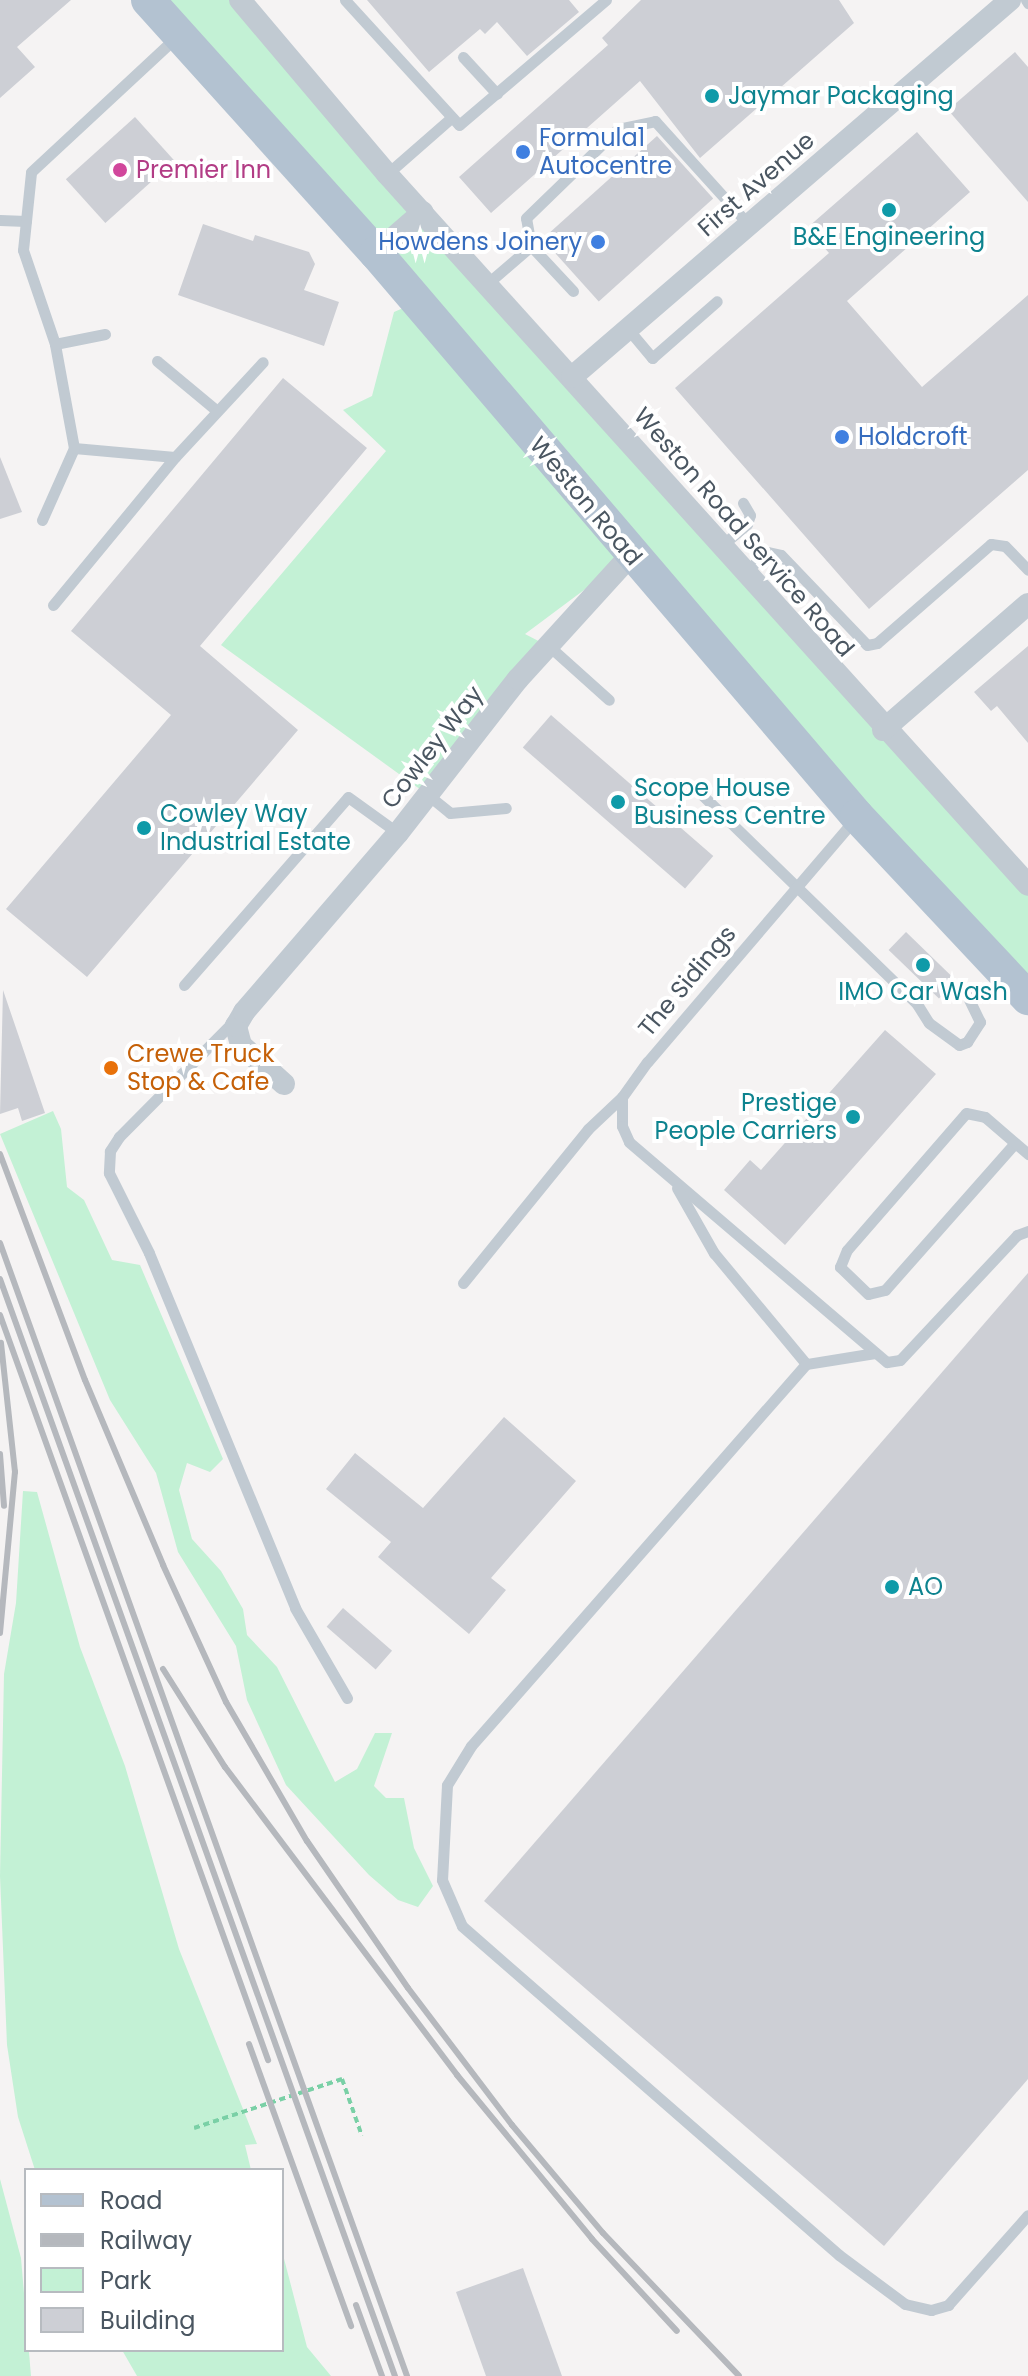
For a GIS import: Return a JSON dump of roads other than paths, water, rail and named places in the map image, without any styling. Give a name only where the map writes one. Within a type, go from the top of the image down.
[{"type":"main road","name":"Weston Road","points":[[148,0],[376,253],[857,816],[1028,998]]},
{"type":"street","name":"Weston Road Service Road","points":[[240,0],[387,174],[572,377],[883,730],[1028,885]]},
{"type":"street","name":"First Avenue","points":[[572,377],[1010,0]]},
{"type":"street","points":[[376,253],[423,212]]},
{"type":"street","name":"Cowley Way","points":[[244,1012],[398,833],[518,679],[631,555]]},
{"type":"street","points":[[883,730],[1028,604]]},
{"type":"street","points":[[244,1012],[236,1026],[241,1045],[284,1084]]},
{"type":"lane","points":[[345,0],[459,125],[606,0]]},
{"type":"lane","points":[[42,520],[74,448],[55,344],[23,250],[31,172],[179,35]]},
{"type":"lane","points":[[463,57],[497,94]]},
{"type":"lane","points":[[387,174],[452,117]]},
{"type":"lane","points":[[573,291],[531,246],[526,218],[618,129],[655,121],[749,225]]},
{"type":"lane","points":[[0,220],[26,221]]},
{"type":"lane","points":[[488,283],[531,246]]},
{"type":"lane","points":[[628,329],[652,358],[717,301]]},
{"type":"lane","points":[[55,344],[105,334]]},
{"type":"lane","points":[[157,361],[216,410]]},
{"type":"lane","points":[[53,605],[175,457],[263,362]]},
{"type":"lane","points":[[74,448],[175,457]]},
{"type":"lane","points":[[721,546],[747,524],[743,503]]},
{"type":"lane","points":[[744,573],[767,552],[781,555],[867,645],[877,643],[991,544],[1005,546],[1028,570]]},
{"type":"lane","points":[[550,647],[609,700]]},
{"type":"lane","points":[[694,787],[798,886],[929,1023],[959,1045],[967,1042],[980,1022],[965,991]]},
{"type":"lane","points":[[428,795],[450,813],[506,808]]},
{"type":"lane","points":[[184,985],[348,797],[398,833]]},
{"type":"lane","name":"The Sidings","points":[[463,1283],[588,1129],[622,1097],[857,816]]},
{"type":"lane","points":[[244,1012],[119,1137],[110,1151],[109,1173],[149,1253],[295,1608],[347,1698]]},
{"type":"lane","points":[[622,1097],[622,1126],[629,1142],[887,1362],[900,1360],[1017,1235],[1028,1231]]},
{"type":"lane","points":[[1015,1143],[885,1290],[868,1294],[840,1267],[847,1250],[966,1113],[985,1117],[1028,1154]]},
{"type":"lane","points":[[673,1181],[714,1253],[806,1364]]},
{"type":"lane","points":[[875,1353],[806,1364],[471,1746],[447,1785],[442,1880],[462,1926],[839,2255],[905,2304],[931,2310],[948,2305],[1028,2215]]},
{"type":"railway","points":[[0,1154],[85,1380],[163,1565],[226,1702],[307,1841],[408,1988],[512,2125],[603,2233],[739,2376]]},
{"type":"railway","points":[[0,1243],[407,2376]]},
{"type":"railway","points":[[0,1279],[395,2376]]},
{"type":"railway","points":[[0,1315],[268,2060]]},
{"type":"railway","points":[[0,1633],[15,1472],[1,1343]]},
{"type":"railway","points":[[0,1454],[4,1506]]},
{"type":"railway","points":[[163,1669],[225,1767],[457,2075],[592,2239],[677,2331]]},
{"type":"railway","points":[[249,2044],[351,2326]]},
{"type":"railway","points":[[356,2305],[382,2376]]},
{"type":"place","name":"Jaymar Packaging","points":[[712,96]]},
{"type":"place","name":"Formula1 Autocentre","points":[[523,152]]},
{"type":"place","name":"Premier Inn","points":[[120,170]]},
{"type":"place","name":"B&E Engineering","points":[[889,210]]},
{"type":"place","name":"Howdens Joinery","points":[[598,242]]},
{"type":"place","name":"Holdcroft","points":[[842,437]]},
{"type":"place","name":"Scope House Business Centre","points":[[618,802]]},
{"type":"place","name":"Cowley Way Industrial Estate","points":[[144,828]]},
{"type":"place","name":"IMO Car Wash","points":[[923,965]]},
{"type":"place","name":"Crewe Truck Stop & Cafe","points":[[111,1068]]},
{"type":"place","name":"Prestige People Carriers","points":[[853,1117]]},
{"type":"place","name":"AO","points":[[892,1587]]}]
